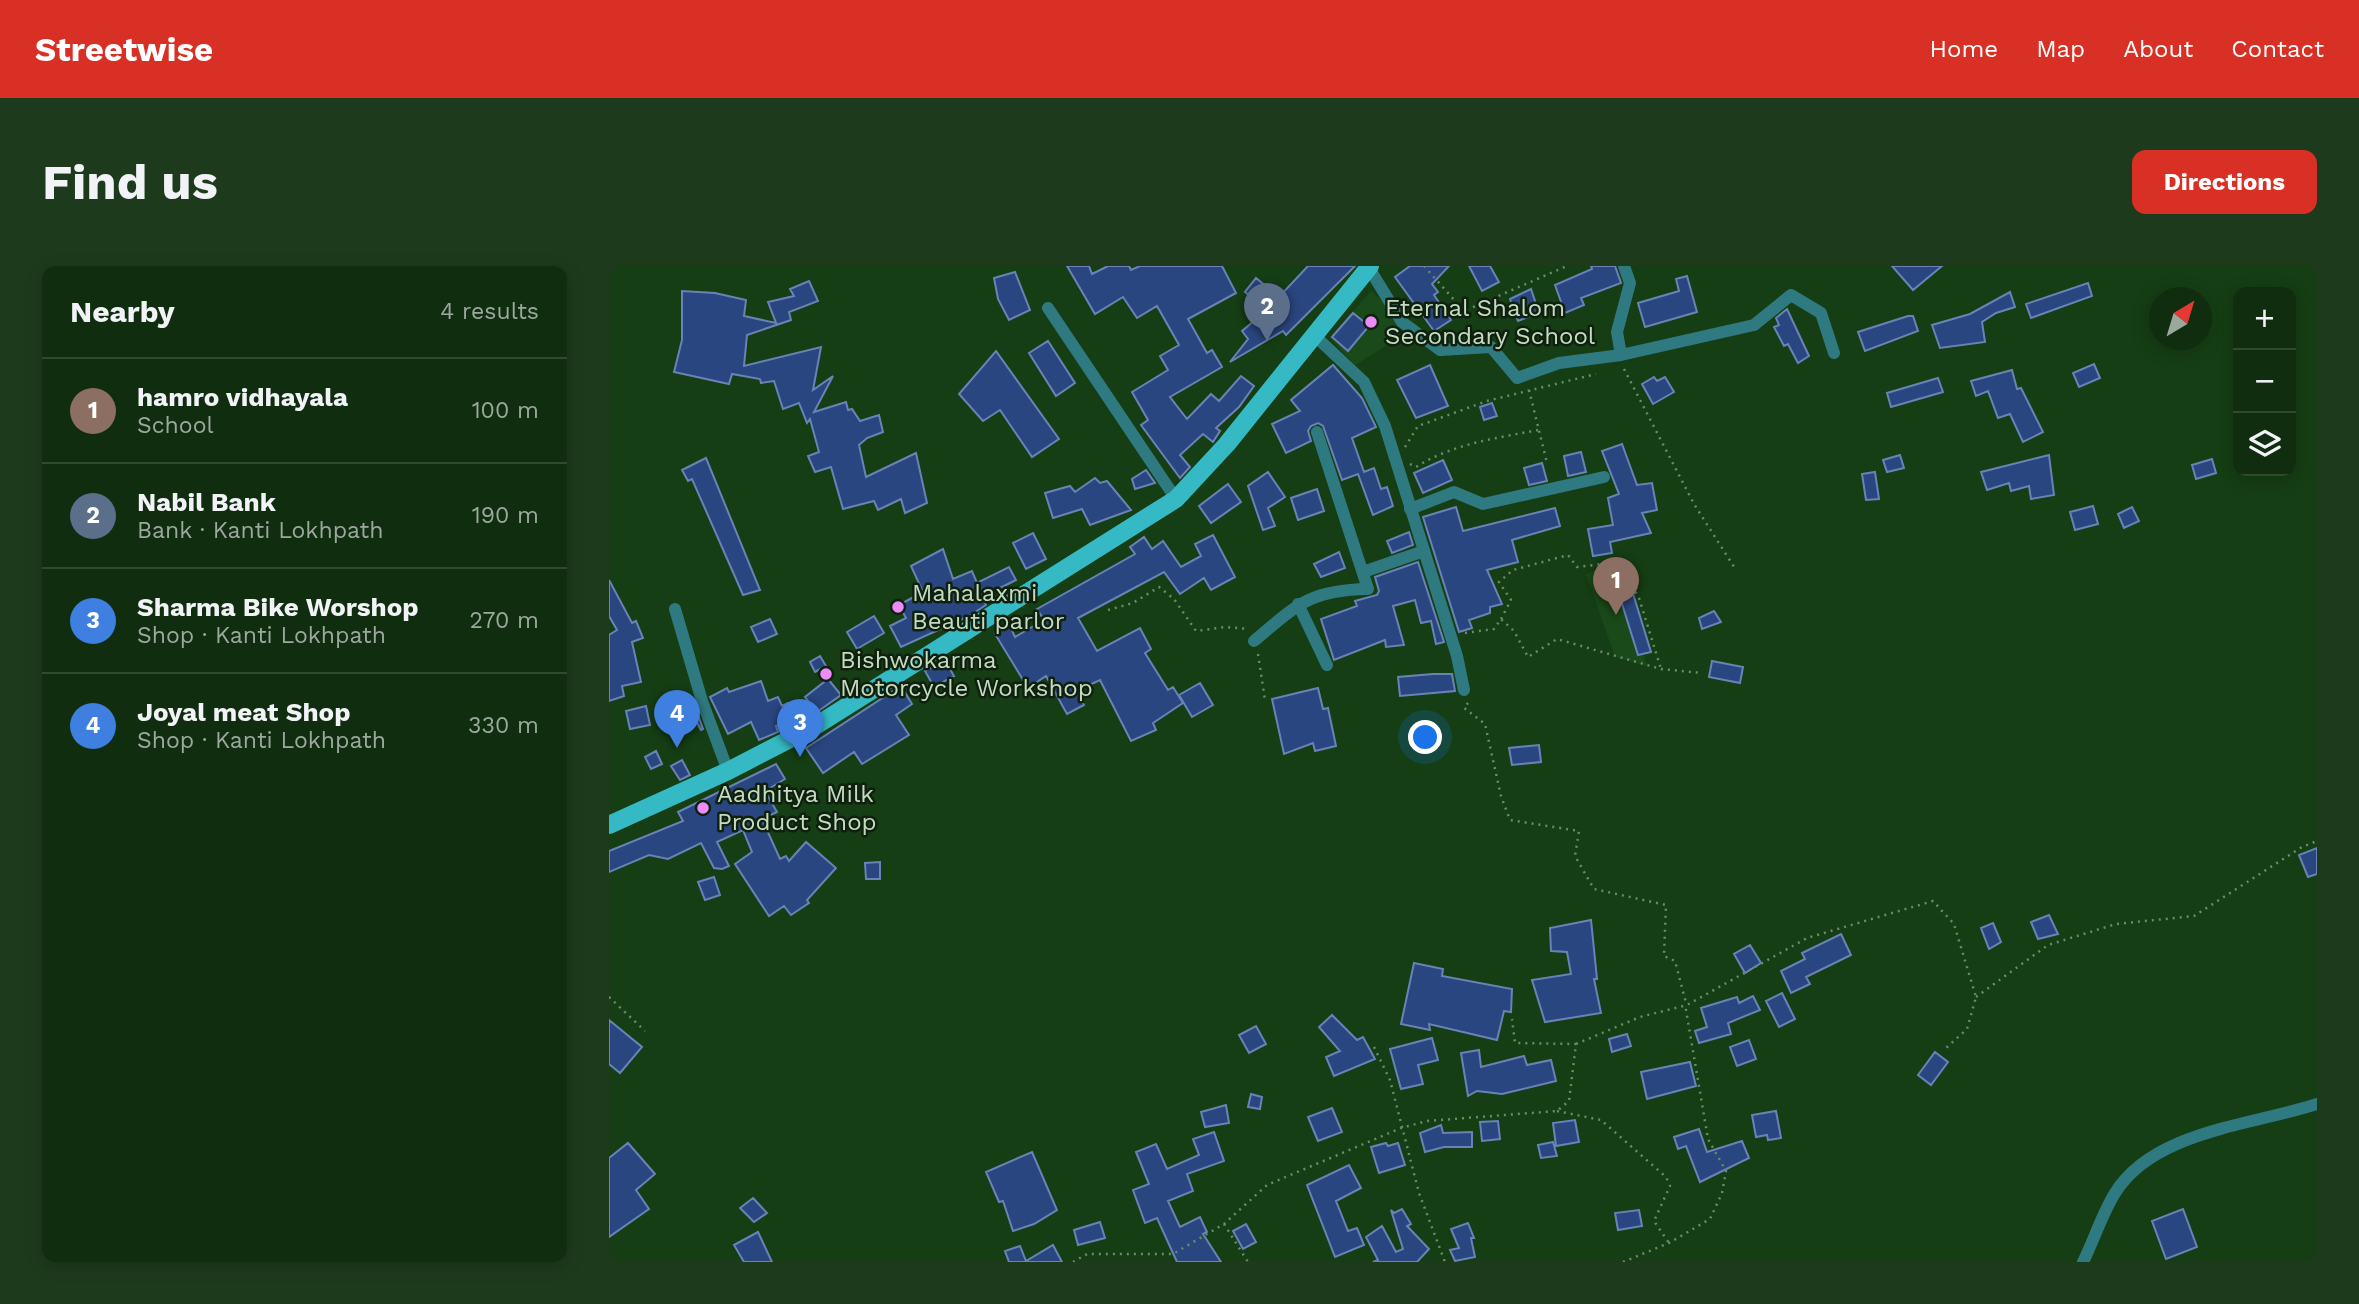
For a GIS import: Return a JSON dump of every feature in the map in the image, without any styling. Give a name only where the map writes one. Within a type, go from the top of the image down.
[{"type":"main road","points":[[609,825],[728,771],[817,725],[1177,499],[1370,267]]},
{"type":"street","points":[[1621,355],[1617,332],[1630,284],[1624,266]]},
{"type":"street","points":[[1370,267],[1402,322],[1440,350],[1491,347],[1517,378],[1559,363],[1621,355],[1753,326],[1791,295],[1821,313],[1834,353]]},
{"type":"street","points":[[1048,308],[1177,499]]},
{"type":"street","points":[[1315,336],[1364,382],[1402,463],[1410,509],[1464,690]]},
{"type":"street","points":[[1254,641],[1298,604],[1333,590],[1368,589],[1317,432]]},
{"type":"street","points":[[1410,509],[1454,492],[1483,504],[1604,477]]},
{"type":"street","points":[[1363,572],[1424,551]]},
{"type":"street","points":[[1298,604],[1327,665]]},
{"type":"street","points":[[675,609],[702,701],[728,771]]},
{"type":"street","points":[[2083,1262],[2115,1193],[2134,1170],[2155,1153],[2190,1139],[2317,1104]]},
{"type":"path","points":[[1424,266],[1464,311],[1567,266]]},
{"type":"path","points":[[1621,355],[1623,367],[1672,464],[1735,570]]},
{"type":"path","points":[[1538,429],[1471,444],[1429,458],[1416,467],[1402,463],[1402,451],[1418,426],[1487,401],[1596,374]]},
{"type":"path","points":[[1529,390],[1547,463]]},
{"type":"path","points":[[1450,639],[1459,634],[1494,629],[1511,600],[1499,582],[1513,570],[1568,555],[1577,567],[1619,562],[1639,598],[1661,669]]},
{"type":"path","points":[[1108,610],[1133,603],[1159,587],[1174,599],[1196,631],[1225,626],[1249,629],[1254,641],[1265,699]]},
{"type":"path","points":[[1501,619],[1514,631],[1528,657],[1557,639],[1661,669],[1702,673]]},
{"type":"path","points":[[1464,690],[1475,694],[1464,708],[1485,724],[1501,796],[1510,820],[1579,831],[1575,856],[1594,889],[1666,905],[1664,956],[1675,961],[1686,1004],[1708,1139],[1726,1171],[1722,1193],[1710,1219],[1669,1243],[1623,1262]]},
{"type":"path","points":[[1976,997],[2048,945],[2116,924],[2194,916],[2302,847],[2317,841]]},
{"type":"path","points":[[1512,1019],[1515,1043],[1576,1045],[1640,1017],[1686,1004],[1807,938],[1933,901],[1954,924],[1976,997],[1967,1029],[1945,1049]]},
{"type":"path","points":[[609,997],[645,1031]]},
{"type":"path","points":[[1557,1111],[1569,1101],[1576,1045]]},
{"type":"path","points":[[1374,1047],[1389,1080],[1419,1193],[1445,1262]]},
{"type":"path","points":[[1073,1262],[1087,1254],[1173,1254],[1224,1224],[1267,1185],[1401,1128],[1427,1121],[1557,1111],[1601,1120],[1666,1177],[1670,1186],[1654,1221],[1669,1243]]},
{"type":"path","points":[[1224,1224],[1248,1262]]},
{"type":"shaded area","name":"Eternal Shalom Secondary School","points":[[1371,291],[1390,308],[1404,335],[1355,365],[1330,338]]},
{"type":"shaded area","points":[[1614,563],[1647,666],[1615,657],[1586,574]]},
{"type":"building","points":[[1067,266],[1089,266],[1092,274],[1108,266],[1129,266],[1131,270],[1140,266],[1222,266],[1236,293],[1188,319],[1207,353],[1212,350],[1222,367],[1170,397],[1187,419],[1211,394],[1219,401],[1241,376],[1254,386],[1239,407],[1216,428],[1220,431],[1213,442],[1203,434],[1180,455],[1190,467],[1180,478],[1141,425],[1148,420],[1132,392],[1168,370],[1160,356],[1179,345],[1157,306],[1137,318],[1123,297],[1095,314]]},
{"type":"building","points":[[1308,266],[1355,266],[1286,335],[1283,331],[1230,362],[1248,339],[1242,331],[1266,311],[1245,292],[1256,278],[1279,297]]},
{"type":"building","points":[[1410,266],[1449,266],[1432,284],[1438,292],[1434,295],[1451,320],[1434,331],[1395,277]]},
{"type":"building","points":[[1469,266],[1490,266],[1499,282],[1482,291]]},
{"type":"building","points":[[1591,266],[1615,266],[1621,283],[1581,298],[1584,305],[1565,313],[1555,285],[1592,269]]},
{"type":"building","points":[[1892,266],[1942,266],[1913,290]]},
{"type":"building","points":[[1015,272],[1030,310],[1009,320],[998,299],[994,278]]},
{"type":"building","points":[[1687,276],[1697,312],[1645,327],[1638,303],[1679,291],[1676,279]]},
{"type":"building","points":[[809,281],[818,301],[789,312],[791,320],[747,335],[744,366],[821,347],[813,390],[833,376],[814,412],[846,402],[848,410],[852,409],[860,421],[879,415],[883,432],[867,438],[859,445],[866,477],[916,453],[927,503],[905,513],[901,499],[878,510],[874,501],[843,509],[831,467],[815,472],[808,456],[819,452],[810,419],[807,423],[799,403],[783,409],[774,381],[761,383],[760,379],[732,374],[729,384],[674,372],[682,340],[682,291],[715,293],[746,300],[744,316],[776,323],[768,302],[794,296],[790,289]]},
{"type":"building","points":[[2088,283],[2092,296],[2031,318],[2026,304]]},
{"type":"building","points":[[1531,289],[1539,313],[1518,321],[1510,299]]},
{"type":"building","points":[[2010,292],[2015,307],[1996,313],[1982,322],[1985,342],[1940,348],[1932,325],[1970,314]]},
{"type":"building","points":[[1787,309],[1809,356],[1798,363],[1788,344],[1784,346],[1774,327],[1779,325],[1776,318]]},
{"type":"building","points":[[1353,313],[1369,326],[1348,351],[1332,337]]},
{"type":"building","points":[[1913,316],[1918,331],[1865,351],[1858,332]]},
{"type":"building","points":[[1048,341],[1075,383],[1056,396],[1029,353]]},
{"type":"building","points":[[996,351],[1059,439],[1032,457],[1000,410],[983,421],[959,394]]},
{"type":"building","points":[[2094,364],[2100,378],[2079,387],[2073,373]]},
{"type":"building","points":[[1333,365],[1362,398],[1376,427],[1352,438],[1364,472],[1374,468],[1381,489],[1387,487],[1393,506],[1373,515],[1358,474],[1342,480],[1323,426],[1318,423],[1311,426],[1308,431],[1311,441],[1286,453],[1272,424],[1300,411],[1291,400]]},
{"type":"building","points":[[1430,365],[1448,406],[1416,418],[1397,380]]},
{"type":"building","points":[[2012,370],[2017,389],[2021,388],[2043,432],[2023,442],[2010,414],[1998,418],[1988,391],[1976,396],[1971,381]]},
{"type":"building","points":[[1654,377],[1657,381],[1665,377],[1674,392],[1653,404],[1642,384]]},
{"type":"building","points":[[1938,378],[1943,392],[1891,407],[1887,393]]},
{"type":"building","points":[[1492,403],[1497,416],[1484,420],[1480,407]]},
{"type":"building","points":[[1622,444],[1637,485],[1652,483],[1657,510],[1642,513],[1651,533],[1610,542],[1612,553],[1593,556],[1588,529],[1613,525],[1608,498],[1619,494],[1602,451]]},
{"type":"building","points":[[1581,452],[1586,472],[1568,476],[1564,456]]},
{"type":"building","points":[[1900,455],[1904,468],[1887,472],[1883,460]]},
{"type":"building","points":[[2049,455],[2054,495],[2031,499],[2029,486],[2011,491],[2009,483],[1987,490],[1981,472]]},
{"type":"building","points":[[706,458],[760,590],[743,595],[692,479],[688,481],[682,470]]},
{"type":"building","points":[[2212,459],[2216,473],[2196,479],[2192,465]]},
{"type":"building","points":[[1443,460],[1452,480],[1423,493],[1414,473]]},
{"type":"building","points":[[1542,463],[1547,481],[1529,485],[1524,468]]},
{"type":"building","points":[[1146,470],[1155,483],[1135,489],[1132,479]]},
{"type":"building","points":[[1268,472],[1285,497],[1268,508],[1275,526],[1263,530],[1248,486]]},
{"type":"building","points":[[1875,472],[1879,499],[1866,500],[1862,474]]},
{"type":"building","points":[[1095,478],[1100,483],[1107,481],[1131,510],[1090,525],[1082,509],[1053,518],[1045,493],[1070,486],[1075,492]]},
{"type":"building","points":[[1228,484],[1241,502],[1211,523],[1199,506]]},
{"type":"building","points":[[1317,489],[1324,511],[1298,520],[1291,498]]},
{"type":"building","points":[[2093,506],[2098,524],[2075,530],[2070,512]]},
{"type":"building","points":[[1456,507],[1463,531],[1555,508],[1560,526],[1512,540],[1518,562],[1487,570],[1502,604],[1490,607],[1490,613],[1469,620],[1472,628],[1459,632],[1423,517]]},
{"type":"building","points":[[2132,507],[2139,521],[2124,528],[2118,514]]},
{"type":"building","points":[[1409,532],[1413,545],[1392,553],[1387,541]]},
{"type":"building","points":[[1033,533],[1046,559],[1026,569],[1013,543]]},
{"type":"building","points":[[1213,535],[1235,577],[1211,590],[1204,578],[1180,594],[1164,572],[1078,618],[1097,651],[1140,628],[1151,649],[1145,653],[1168,690],[1173,687],[1183,703],[1153,723],[1156,730],[1131,741],[1100,680],[1076,691],[1084,705],[1067,714],[1046,676],[1028,688],[995,634],[1010,626],[1015,637],[1044,620],[1037,609],[1135,554],[1130,547],[1144,537],[1152,549],[1163,541],[1181,567],[1201,556],[1195,544]]},
{"type":"building","points":[[943,549],[953,579],[972,571],[977,583],[1009,567],[1016,580],[982,597],[986,605],[969,616],[901,647],[890,626],[906,618],[899,605],[923,592],[911,566]]},
{"type":"building","points":[[1339,552],[1345,568],[1321,577],[1314,564]]},
{"type":"building","points":[[1418,562],[1444,642],[1436,644],[1431,621],[1421,623],[1415,600],[1393,606],[1404,645],[1386,647],[1385,640],[1334,660],[1321,619],[1357,606],[1355,601],[1377,595],[1379,591],[1375,577]]},
{"type":"building","points":[[609,580],[632,623],[636,621],[643,638],[632,642],[641,682],[622,686],[624,696],[609,701],[609,635],[617,630],[609,616]]},
{"type":"building","points":[[1631,587],[1651,652],[1638,655],[1618,591]]},
{"type":"building","points":[[1714,611],[1721,622],[1702,629],[1699,618]]},
{"type":"building","points":[[874,616],[884,633],[857,649],[847,632]]},
{"type":"building","points":[[770,619],[777,634],[758,642],[751,627]]},
{"type":"building","points":[[820,656],[826,666],[815,672],[810,662]]},
{"type":"building","points":[[945,660],[954,676],[934,687],[925,671]]},
{"type":"building","points":[[1712,661],[1743,667],[1740,683],[1709,677]]},
{"type":"building","points":[[1452,674],[1455,691],[1400,696],[1398,677]]},
{"type":"building","points":[[828,679],[841,695],[817,712],[805,697]]},
{"type":"building","points":[[761,681],[768,701],[778,697],[782,706],[788,703],[794,719],[776,726],[778,732],[759,740],[751,722],[728,734],[710,697],[727,688],[729,692]]},
{"type":"building","points":[[1200,683],[1213,705],[1192,717],[1179,695]]},
{"type":"building","points":[[901,686],[912,704],[896,715],[909,735],[862,764],[854,752],[823,773],[806,748]]},
{"type":"building","points":[[1318,688],[1323,709],[1328,708],[1336,746],[1315,751],[1313,743],[1284,754],[1272,699]]},
{"type":"building","points":[[692,698],[703,729],[701,730],[695,719],[678,727],[669,709]]},
{"type":"building","points":[[646,706],[650,725],[630,729],[626,711]]},
{"type":"building","points":[[1539,745],[1541,762],[1512,765],[1509,748]]},
{"type":"building","points":[[656,751],[662,764],[651,769],[645,757]]},
{"type":"building","points":[[682,760],[690,775],[680,780],[671,766]]},
{"type":"building","points":[[776,764],[785,779],[765,791],[777,812],[762,819],[780,859],[786,856],[789,861],[806,842],[836,868],[807,900],[809,903],[791,915],[784,906],[769,916],[735,864],[752,852],[743,830],[717,842],[729,866],[722,869],[714,868],[701,843],[668,859],[649,855],[609,872],[609,851],[683,821],[678,812]]},
{"type":"building","points":[[2317,848],[2317,874],[2308,877],[2299,855]]},
{"type":"building","points":[[880,862],[880,879],[866,879],[865,863]]},
{"type":"building","points":[[714,877],[720,895],[705,900],[698,882]]},
{"type":"building","points":[[2049,915],[2058,934],[2038,939],[2031,922]]},
{"type":"building","points":[[1591,920],[1597,979],[1594,979],[1601,1013],[1545,1022],[1532,980],[1571,974],[1567,952],[1551,951],[1550,928]]},
{"type":"building","points":[[1993,923],[2001,942],[1989,949],[1981,928]]},
{"type":"building","points":[[1841,934],[1851,955],[1806,977],[1810,984],[1791,993],[1781,971],[1805,959],[1802,953]]},
{"type":"building","points":[[1750,945],[1761,963],[1745,973],[1734,954]]},
{"type":"building","points":[[1414,963],[1443,969],[1442,976],[1512,989],[1511,1012],[1504,1011],[1497,1040],[1429,1024],[1430,1030],[1401,1024]]},
{"type":"building","points":[[1782,993],[1795,1019],[1779,1027],[1766,1001]]},
{"type":"building","points":[[1753,996],[1760,1010],[1728,1023],[1731,1034],[1699,1043],[1695,1031],[1707,1027],[1701,1008],[1737,997],[1739,1003]]},
{"type":"building","points":[[1332,1015],[1357,1040],[1363,1037],[1375,1059],[1334,1076],[1326,1057],[1340,1051],[1319,1027]]},
{"type":"building","points":[[609,1020],[642,1047],[620,1073],[609,1064]]},
{"type":"building","points":[[1256,1026],[1266,1044],[1249,1053],[1239,1035]]},
{"type":"building","points":[[1627,1034],[1631,1046],[1612,1052],[1609,1039]]},
{"type":"building","points":[[1432,1038],[1438,1060],[1418,1065],[1423,1084],[1401,1089],[1390,1049]]},
{"type":"building","points":[[1749,1040],[1756,1059],[1737,1066],[1730,1047]]},
{"type":"building","points":[[1479,1050],[1481,1067],[1524,1056],[1527,1065],[1551,1060],[1556,1081],[1502,1094],[1477,1091],[1468,1096],[1461,1053]]},
{"type":"building","points":[[1935,1052],[1948,1062],[1931,1085],[1918,1075]]},
{"type":"building","points":[[1690,1062],[1696,1086],[1647,1099],[1641,1072]]},
{"type":"building","points":[[1251,1094],[1262,1097],[1260,1109],[1248,1107]]},
{"type":"building","points":[[1226,1105],[1229,1123],[1205,1127],[1201,1112]]},
{"type":"building","points":[[1332,1108],[1342,1132],[1318,1141],[1308,1117]]},
{"type":"building","points":[[1776,1111],[1781,1138],[1768,1140],[1767,1135],[1756,1137],[1752,1115]]},
{"type":"building","points":[[1575,1120],[1579,1142],[1556,1146],[1553,1123]]},
{"type":"building","points":[[1498,1121],[1500,1139],[1482,1141],[1480,1122]]},
{"type":"building","points":[[1441,1125],[1443,1133],[1472,1132],[1472,1147],[1444,1147],[1425,1152],[1420,1133]]},
{"type":"building","points":[[1699,1129],[1707,1152],[1742,1141],[1749,1158],[1700,1182],[1686,1146],[1678,1149],[1674,1137]]},
{"type":"building","points":[[1214,1132],[1224,1161],[1187,1174],[1193,1191],[1168,1201],[1180,1227],[1200,1217],[1207,1232],[1203,1234],[1221,1262],[1177,1262],[1157,1218],[1145,1223],[1133,1190],[1149,1184],[1136,1152],[1156,1144],[1167,1169],[1199,1155],[1193,1139]]},
{"type":"building","points":[[1553,1142],[1557,1156],[1541,1158],[1538,1145]]},
{"type":"building","points":[[628,1143],[655,1174],[636,1190],[649,1209],[609,1237],[609,1158]]},
{"type":"building","points":[[1386,1143],[1388,1146],[1398,1143],[1405,1165],[1379,1173],[1371,1147]]},
{"type":"building","points":[[1032,1152],[1057,1210],[1034,1224],[1013,1231],[1003,1201],[999,1202],[986,1172]]},
{"type":"building","points":[[1349,1165],[1361,1188],[1336,1201],[1348,1231],[1357,1228],[1364,1245],[1335,1257],[1307,1185]]},
{"type":"building","points":[[753,1198],[767,1213],[754,1222],[740,1208]]},
{"type":"building","points":[[1402,1209],[1411,1224],[1407,1226],[1429,1249],[1417,1262],[1373,1262],[1378,1260],[1366,1237],[1382,1226],[1396,1252],[1403,1249],[1391,1210],[1394,1213]]},
{"type":"building","points":[[2183,1209],[2197,1247],[2166,1259],[2152,1221]]},
{"type":"building","points":[[1639,1210],[1642,1226],[1618,1230],[1615,1213]]},
{"type":"building","points":[[1100,1222],[1105,1238],[1078,1245],[1074,1230]]},
{"type":"building","points":[[1468,1223],[1474,1238],[1471,1238],[1475,1257],[1455,1261],[1450,1250],[1459,1248],[1451,1229]]},
{"type":"building","points":[[1246,1224],[1256,1242],[1243,1249],[1233,1231]]},
{"type":"building","points":[[758,1232],[772,1262],[744,1262],[734,1245]]},
{"type":"building","points":[[1053,1245],[1062,1262],[1009,1262],[1005,1251],[1020,1246],[1026,1261]]},
{"type":"place","name":"Eternal Shalom Secondary School","points":[[1371,322]]},
{"type":"place","name":"Nabil Bank","points":[[1267,341]]},
{"type":"place","name":"Mahalaxmi Beauti parlor","points":[[898,607]]},
{"type":"place","name":"hamro vidhayala","points":[[1616,615]]},
{"type":"place","name":"Bishwokarma Motorcycle Workshop","points":[[826,674]]},
{"type":"place","name":"Joyal meat Shop","points":[[677,748]]},
{"type":"place","name":"Sharma Bike Worshop","points":[[800,757]]},
{"type":"place","name":"Aadhitya Milk Product Shop","points":[[703,808]]}]
